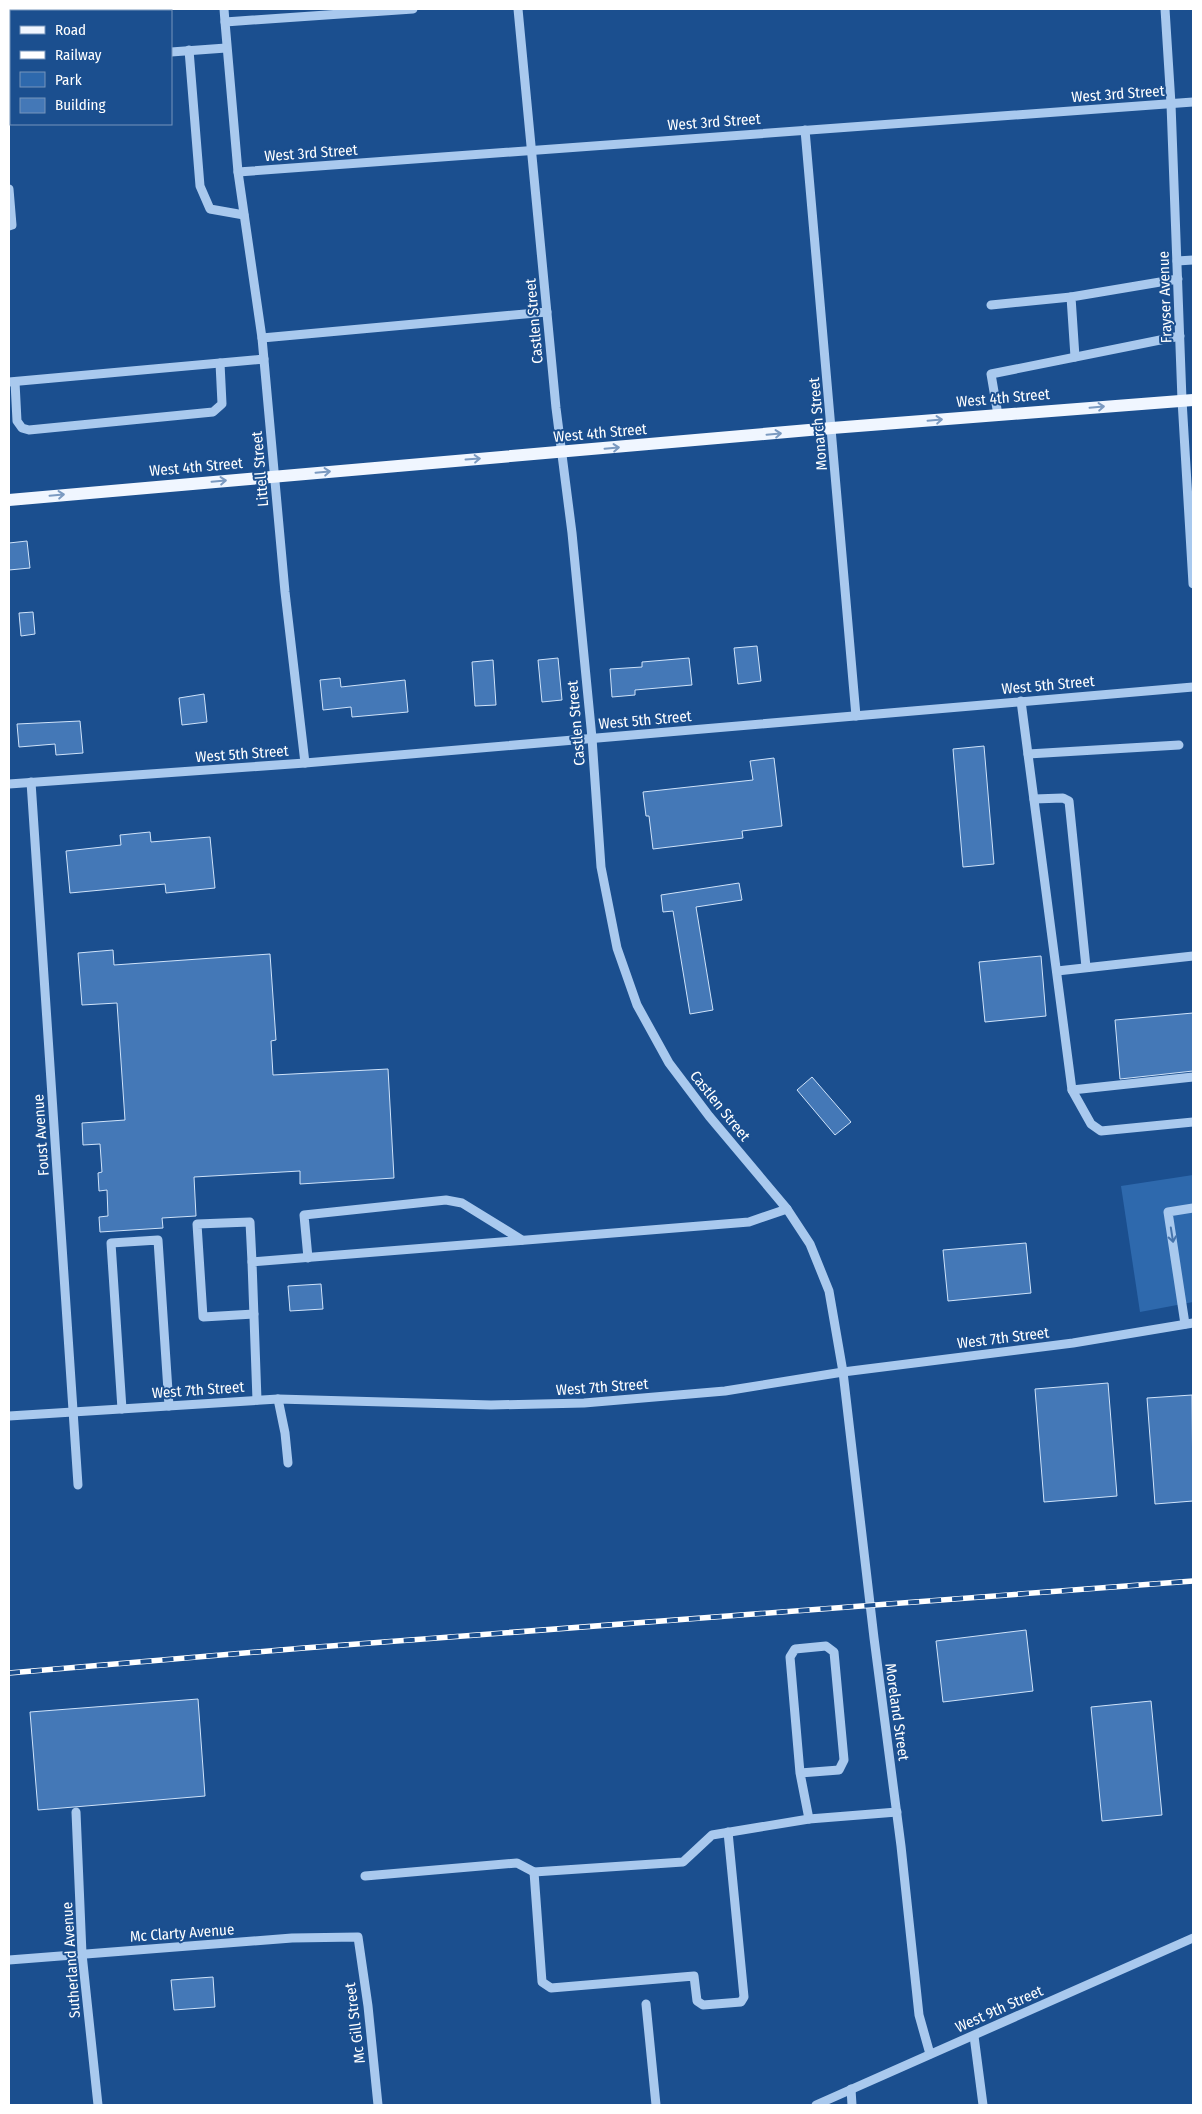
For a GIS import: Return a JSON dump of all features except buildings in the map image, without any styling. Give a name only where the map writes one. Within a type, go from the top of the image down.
[{"type":"main road","name":"West 4th Street","points":[[9,500],[832,428],[1188,400]]},
{"type":"street","name":"Littell Street","points":[[224,9],[238,172],[262,338],[285,592],[305,764]]},
{"type":"street","points":[[225,22],[413,9]]},
{"type":"street","name":"Castlen Street","points":[[518,9],[556,408],[563,452],[592,738],[601,867],[617,948],[638,1005],[669,1063],[709,1116],[787,1209],[810,1244],[829,1291],[842,1372]]},
{"type":"street","name":"Frayser Avenue","points":[[1165,9],[1171,104],[1180,336],[1188,400],[1193,584]]},
{"type":"street","points":[[172,52],[226,48]]},
{"type":"street","points":[[189,50],[200,186],[210,209],[244,215]]},
{"type":"street","name":"West 3rd Street","points":[[238,172],[440,159],[531,149],[1193,102]]},
{"type":"street","name":"Monarch Street","points":[[805,130],[856,716]]},
{"type":"street","points":[[9,189],[12,225],[9,226]]},
{"type":"street","points":[[1177,261],[1193,260]]},
{"type":"street","points":[[991,305],[1071,296],[1178,279]]},
{"type":"street","points":[[1071,296],[1076,357]]},
{"type":"street","points":[[262,338],[547,312]]},
{"type":"street","points":[[998,415],[991,374],[1180,336]]},
{"type":"street","points":[[220,363],[222,404],[213,412],[29,430],[22,428],[17,421],[12,382],[220,363],[264,359]]},
{"type":"street","name":"West 5th Street","points":[[9,784],[305,764],[1193,687]]},
{"type":"street","points":[[1021,701],[1072,1090],[1091,1124],[1101,1131],[1193,1122]]},
{"type":"street","points":[[1028,754],[1179,745]]},
{"type":"street","name":"Foust Avenue","points":[[31,782],[78,1485]]},
{"type":"street","points":[[1034,799],[1063,798],[1069,801],[1086,968]]},
{"type":"street","points":[[1056,970],[1193,956]]},
{"type":"street","points":[[1072,1090],[1193,1077]]},
{"type":"street","points":[[308,1258],[304,1215],[446,1200],[462,1203],[522,1240]]},
{"type":"street","points":[[1189,1323],[1168,1212],[1193,1208]]},
{"type":"street","points":[[252,1262],[749,1222],[787,1209]]},
{"type":"street","points":[[254,1314],[202,1317],[198,1224],[250,1222],[252,1262],[254,1314],[257,1400]]},
{"type":"street","points":[[122,1409],[111,1243],[139,1241],[158,1240],[169,1406]]},
{"type":"street","name":"West 7th Street","points":[[9,1416],[278,1399],[491,1404],[584,1403],[725,1391],[842,1372],[1073,1343],[1189,1323]]},
{"type":"street","name":"Moreland Street","points":[[842,1372],[897,1812],[919,2015],[930,2054]]},
{"type":"street","points":[[278,1399],[285,1433],[288,1463]]},
{"type":"street","points":[[800,1773],[838,1770],[844,1760],[834,1652],[826,1646],[795,1649],[790,1657],[800,1773],[809,1819]]},
{"type":"street","name":"Sutherland Avenue","points":[[76,1812],[82,1954],[98,2105]]},
{"type":"street","points":[[365,1876],[517,1863],[534,1872],[682,1862],[712,1835],[809,1819],[897,1812]]},
{"type":"street","points":[[534,1872],[542,1982],[551,1988],[694,1976],[697,2001],[703,2005],[741,2002],[744,1997],[728,1832]]},
{"type":"street","name":"Mc Clarty Avenue","points":[[9,1960],[292,1938],[358,1937]]},
{"type":"street","name":"Mc Gill Street","points":[[358,1937],[368,2006],[378,2105]]},
{"type":"street","name":"West 9th Street","points":[[816,2105],[1193,1938]]},
{"type":"street","points":[[646,2004],[656,2105]]},
{"type":"street","points":[[974,2036],[983,2105]]},
{"type":"street","points":[[851,2089],[852,2105]]},
{"type":"green space","points":[[1193,1175],[1193,1302],[1140,1312],[1121,1186]]},
{"type":"railway","points":[[9,1673],[304,1648],[1193,1581]]}]
